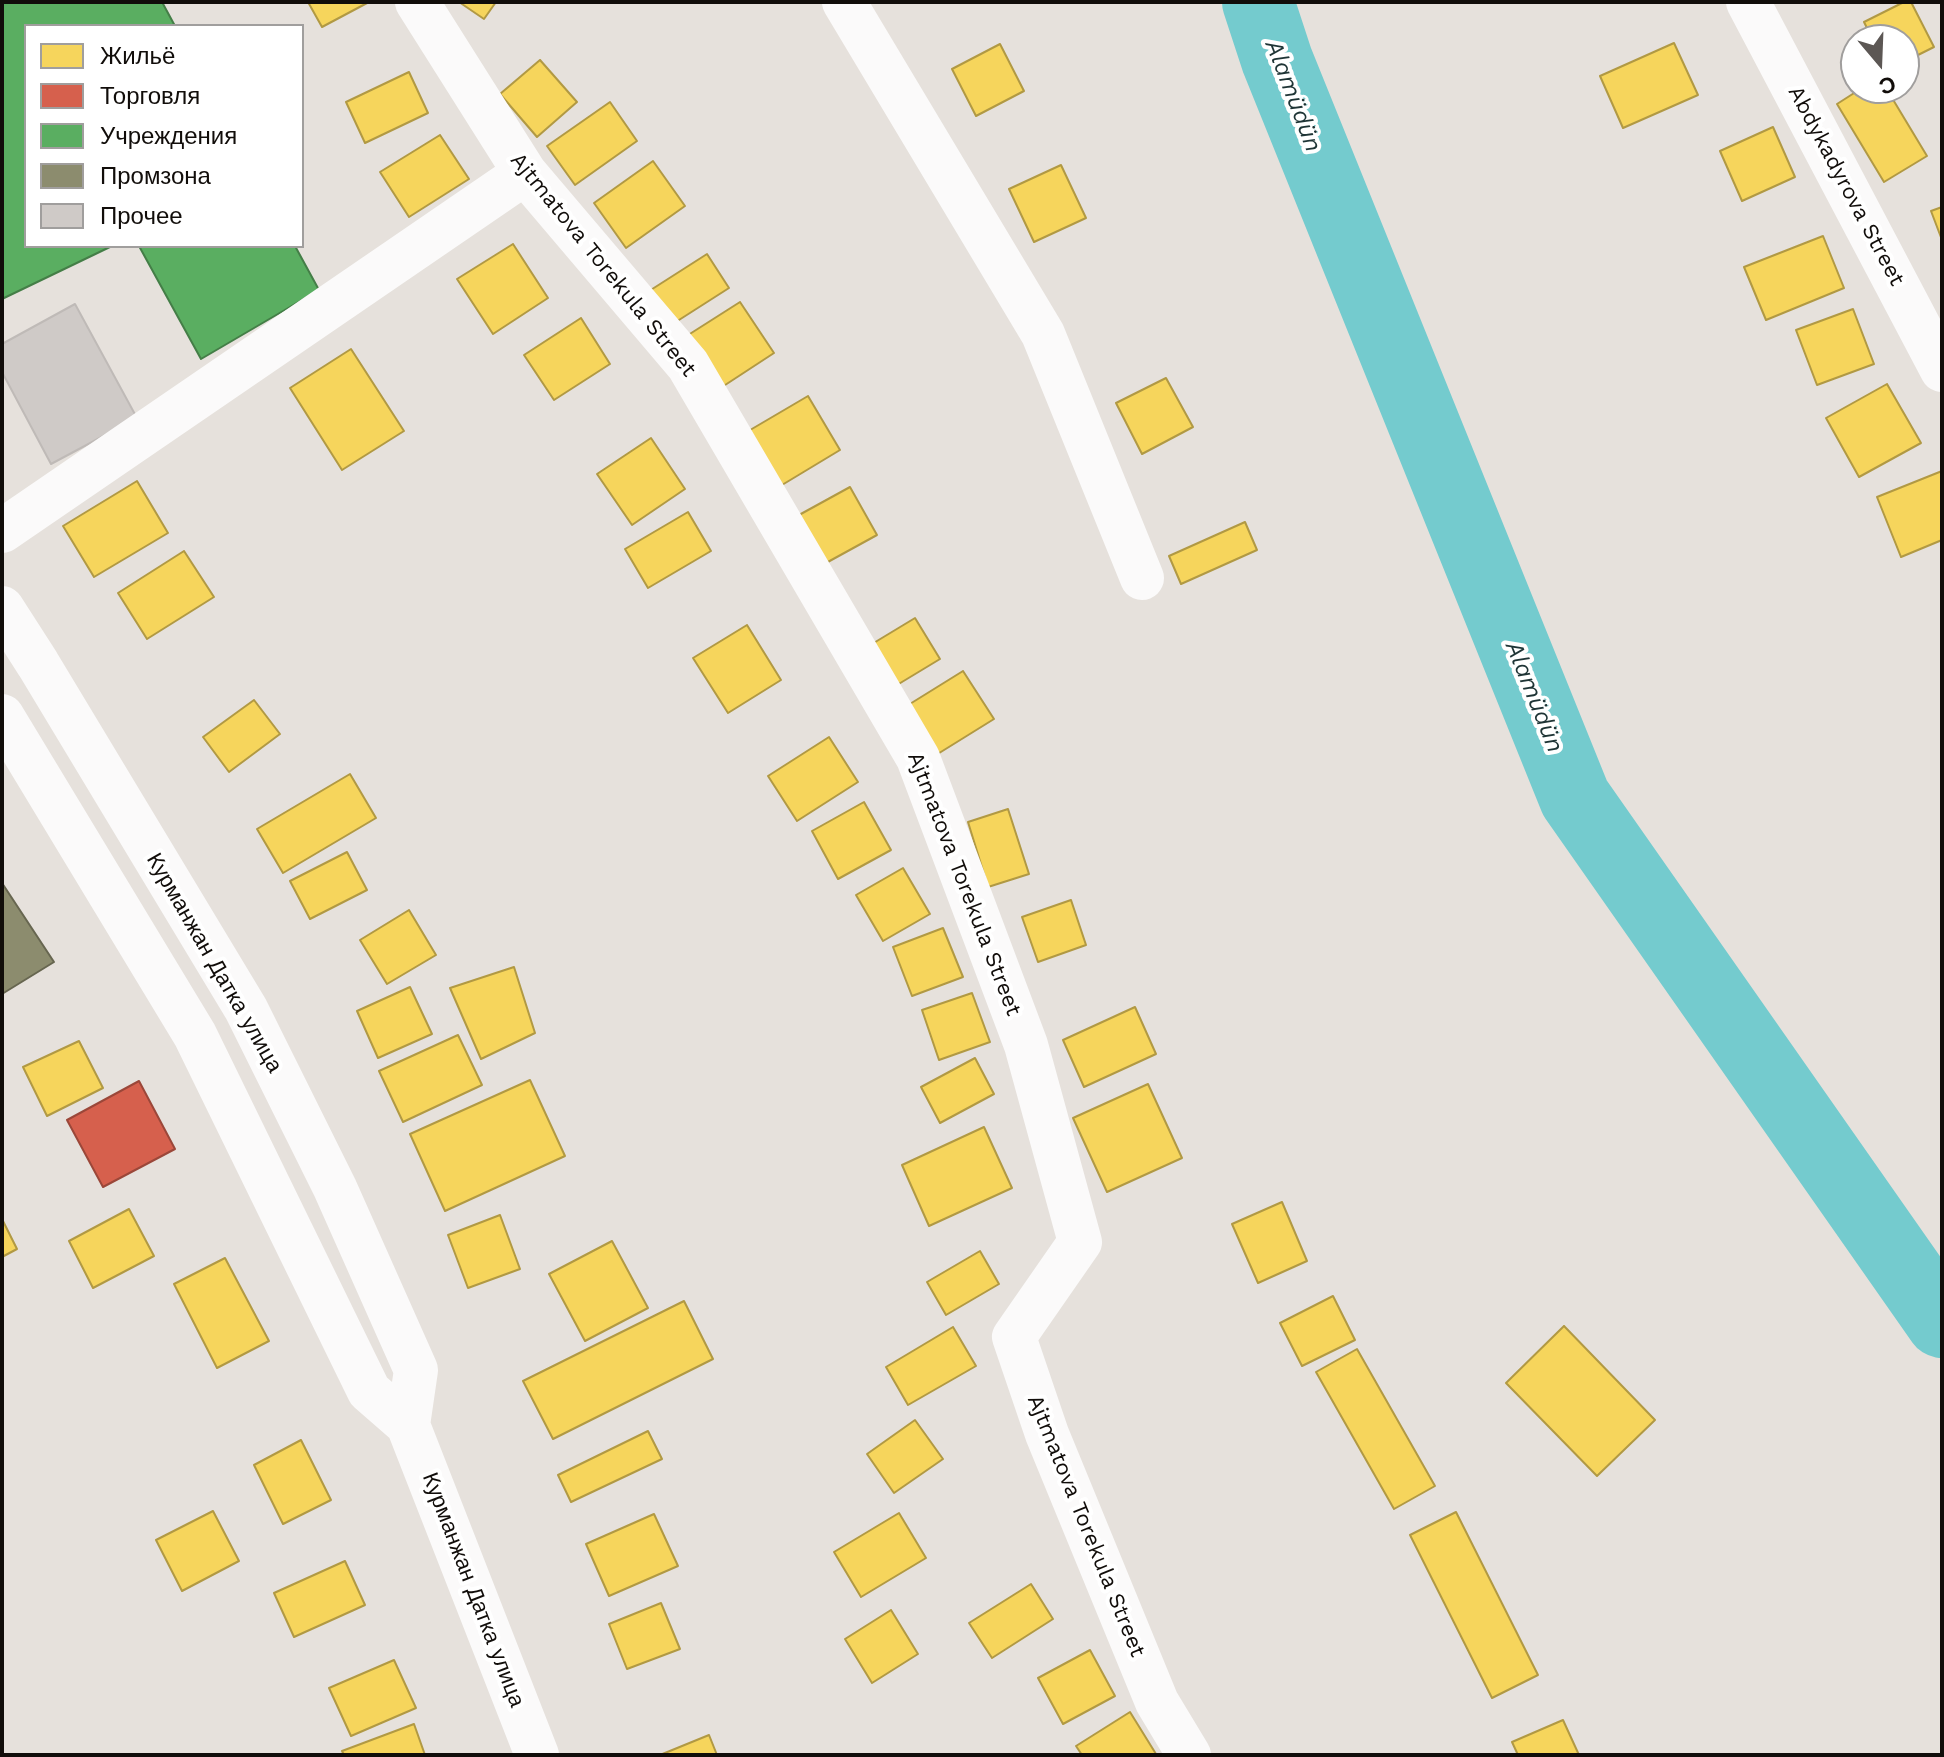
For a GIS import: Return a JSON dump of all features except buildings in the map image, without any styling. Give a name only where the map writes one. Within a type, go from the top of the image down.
[{"type":"street","name":"Ajtmatova Torekula Street","points":[[417,2],[525,173],[688,365],[918,758],[1026,1045],[1080,1242],[1014,1337],[1047,1434],[1157,1702],[1189,1755]]},
{"type":"street","points":[[844,2],[1043,334],[1142,578]]},
{"type":"street","name":"Abdykadyrova Street","points":[[1748,2],[1942,370]]},
{"type":"street","points":[[2,531],[525,173]]},
{"type":"street","name":"Курманжан Датка улица","points":[[2,608],[246,1009],[335,1188],[416,1370],[408,1425]]},
{"type":"street","name":"Курманжан Датка улица","points":[[2,716],[195,1035],[369,1391],[408,1425],[537,1755]]},
{"type":"waterway","name":"Alamüdün","points":[[1258,2],[1277,60],[1575,798],[1942,1322]]}]
